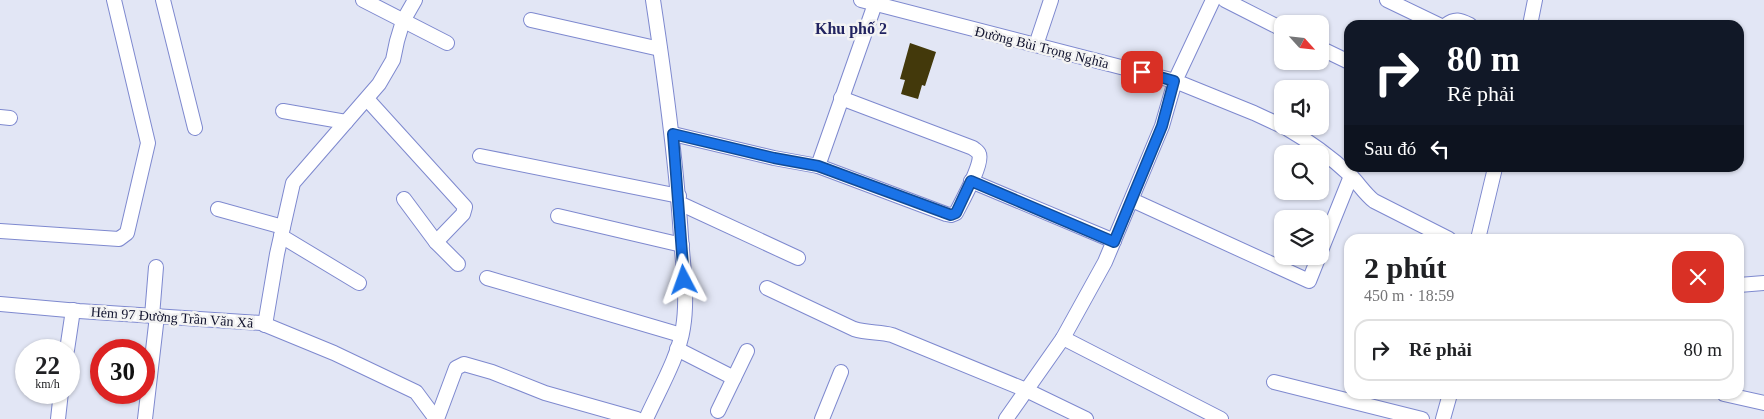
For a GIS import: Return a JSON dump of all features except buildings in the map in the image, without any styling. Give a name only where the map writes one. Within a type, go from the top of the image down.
[{"type":"street","points":[[0,231],[119,239],[127,233],[148,143],[114,0]]},
{"type":"street","points":[[163,0],[195,128]]},
{"type":"street","points":[[363,0],[447,43]]},
{"type":"street","points":[[265,325],[293,183],[379,84],[393,60],[404,21],[415,0]]},
{"type":"street","points":[[646,419],[677,349],[681,335],[685,298],[673,134],[653,0]]},
{"type":"street","name":"Đường Bùi Trọng Nghĩa","points":[[861,0],[875,4],[898,4],[1036,45],[1174,81],[1274,122]]},
{"type":"street","points":[[1036,45],[1051,0]]},
{"type":"street","points":[[1006,419],[1063,338],[1105,262],[1162,126],[1174,81],[1213,0]]},
{"type":"street","points":[[1225,0],[1274,25]]},
{"type":"street","points":[[1387,0],[1429,20]]},
{"type":"street","points":[[1531,20],[1534,0]]},
{"type":"street","points":[[818,166],[875,4]]},
{"type":"street","points":[[531,20],[660,49]]},
{"type":"street","points":[[1329,52],[1344,60]]},
{"type":"street","points":[[673,134],[774,158],[818,166],[951,215],[956,213],[980,160],[979,153],[973,148],[842,98]]},
{"type":"street","points":[[367,99],[465,207],[463,214],[436,242]]},
{"type":"street","points":[[283,111],[346,122]]},
{"type":"street","name":"Đường Bùi Trọng Nghĩa","points":[[1296,135],[1344,170]]},
{"type":"street","points":[[480,156],[679,200],[798,258]]},
{"type":"street","name":"Đường Bùi Trọng Nghĩa","points":[[1346,172],[1374,202],[1438,234]]},
{"type":"street","points":[[1479,234],[1494,172]]},
{"type":"street","points":[[1329,230],[1351,176]]},
{"type":"street","points":[[971,181],[1114,242]]},
{"type":"street","points":[[404,199],[436,242],[458,264]]},
{"type":"street","points":[[1132,200],[1274,265]]},
{"type":"street","points":[[218,208],[282,232],[359,283]]},
{"type":"street","points":[[558,216],[682,245]]},
{"type":"street","points":[[1275,265],[1310,281],[1316,265]]},
{"type":"street","points":[[145,419],[154,316],[156,267]]},
{"type":"street","points":[[487,278],[681,335]]},
{"type":"street","points":[[1744,285],[1764,283]]},
{"type":"street","points":[[767,288],[854,329],[867,333],[880,332],[892,335],[1026,390],[1086,419]]},
{"type":"street","name":"Hẻm 97 Đường Trần Văn Xã","points":[[0,304],[261,323],[334,353],[416,392],[437,419]]},
{"type":"street","points":[[69,339],[73,310]]},
{"type":"street","points":[[1063,338],[1221,419]]},
{"type":"street","points":[[677,349],[734,378]]},
{"type":"street","points":[[718,410],[747,351]]},
{"type":"street","points":[[437,419],[456,368],[464,364],[472,365],[545,393],[637,419]]},
{"type":"street","points":[[822,419],[841,372]]},
{"type":"street","points":[[1274,382],[1422,419]]},
{"type":"street","points":[[1744,398],[1764,403]]},
{"type":"street","points":[[1443,419],[1449,399]]},
{"type":"street","points":[[58,419],[60,404]]},
{"type":"district","name":"Khu phố 2","points":[[851,28]]},
{"type":"route","points":[[684,280],[673,134],[774,158],[818,166],[951,215],[956,213],[971,181],[1114,242],[1162,126],[1174,81],[1142,72]]}]
